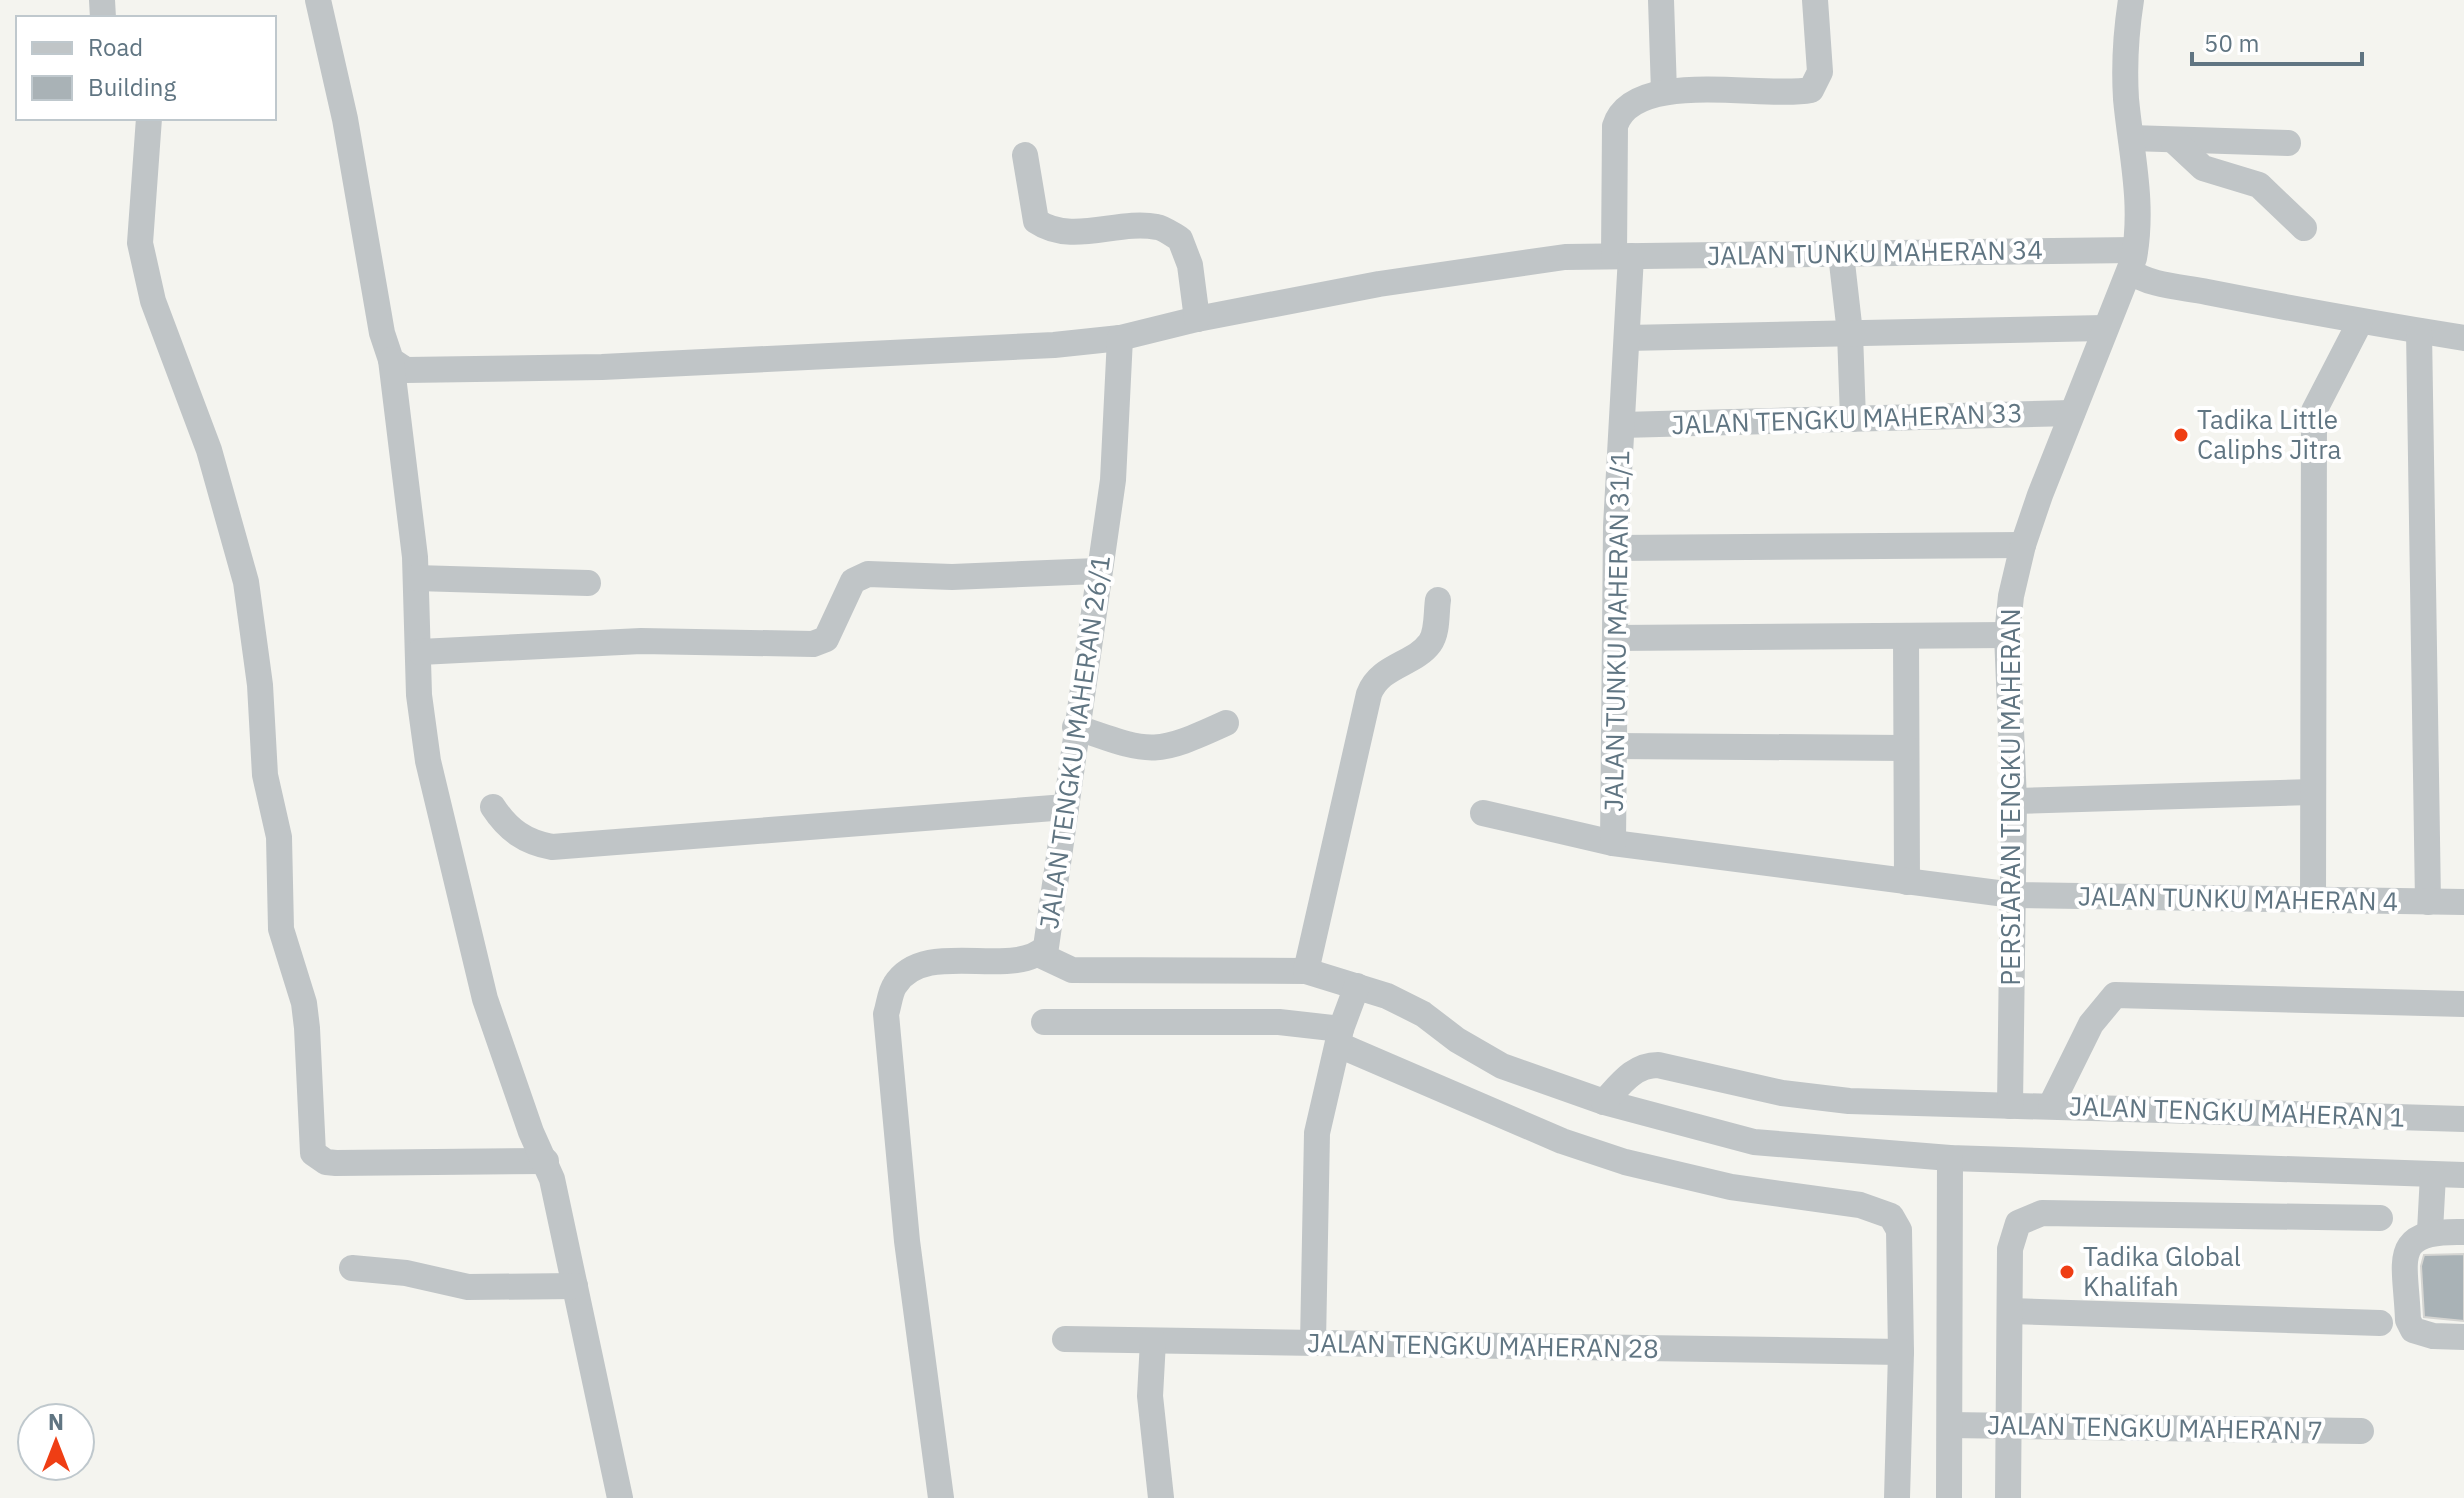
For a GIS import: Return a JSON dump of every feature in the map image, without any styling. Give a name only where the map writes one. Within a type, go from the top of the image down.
[{"type":"street","points":[[318,0],[345,119],[382,333],[391,360],[416,578],[423,731],[485,999],[531,1132],[546,1161],[620,1498]]},
{"type":"street","points":[[1661,0],[1664,92],[1811,90],[1820,72],[1815,0]]},
{"type":"street","name":"PERSIARAN TENGKU MAHERAN","points":[[2010,1106],[2014,801],[2007,635],[2011,596],[2023,545],[2104,328],[2133,260],[2140,226],[2125,62],[2131,0]]},
{"type":"street","name":"JALAN TUNKU MAHERAN 31/1","points":[[1664,92],[1637,98],[1626,105],[1619,111],[1615,126],[1627,338],[1616,548],[1613,843],[2013,895]]},
{"type":"street","points":[[149,120],[141,251],[153,301],[209,450],[246,582],[260,685],[265,775],[279,837],[281,929],[305,1016],[313,1153],[326,1162],[336,1163],[546,1161]]},
{"type":"street","points":[[2131,138],[2288,143]]},
{"type":"street","points":[[2173,140],[2203,168],[2259,185],[2304,228]]},
{"type":"street","points":[[1025,155],[1036,221],[1046,228],[1066,232],[1158,227],[1180,239],[1190,265],[1197,319]]},
{"type":"street","points":[[1841,254],[1850,333],[1853,419]]},
{"type":"street","name":"JALAN TUNKU MAHERAN 34","points":[[391,360],[406,370],[602,367],[1120,338],[1197,319],[1379,284],[1565,257],[1623,256],[1841,254],[2133,260],[2149,279],[2360,322],[2464,338]]},
{"type":"street","points":[[2313,900],[2314,411],[2360,322]]},
{"type":"street","points":[[1627,338],[2104,328]]},
{"type":"street","points":[[2419,331],[2428,902]]},
{"type":"street","name":"JALAN TENGKU MAHERAN 26/1","points":[[941,1498],[907,1241],[886,1014],[895,985],[915,968],[1038,954],[1050,933],[1075,727],[1113,480],[1120,338]]},
{"type":"street","name":"JALAN TENGKU MAHERAN 33","points":[[1622,425],[2072,413]]},
{"type":"street","points":[[1616,548],[2023,545]]},
{"type":"street","points":[[420,652],[641,641],[813,644],[826,639],[853,581],[868,574],[952,577],[1097,571]]},
{"type":"street","points":[[416,578],[588,583]]},
{"type":"street","points":[[1306,971],[1369,694],[1373,683],[1384,673],[1430,645],[1435,634],[1438,600]]},
{"type":"street","points":[[1615,638],[2007,635]]},
{"type":"street","points":[[1906,637],[1907,882]]},
{"type":"street","points":[[1075,727],[1128,745],[1164,749],[1226,723]]},
{"type":"street","points":[[1614,746],[1906,748]]},
{"type":"street","points":[[2014,801],[2312,792]]},
{"type":"street","points":[[493,807],[515,832],[532,843],[552,847],[1066,807]]},
{"type":"street","points":[[1483,813],[1613,843]]},
{"type":"street","name":"JALAN TUNKU MAHERAN 4","points":[[2013,895],[2464,902]]},
{"type":"street","points":[[1038,954],[1061,967],[1084,971],[1306,971],[1357,986],[1423,1014],[1457,1040],[1502,1066],[1604,1102],[1754,1142],[1950,1158],[2464,1175]]},
{"type":"street","points":[[1313,1343],[1317,1133],[1340,1037],[1357,986]]},
{"type":"street","points":[[2051,1105],[2091,1024],[2115,995],[2464,1004]]},
{"type":"street","points":[[1044,1022],[1279,1022],[1340,1037],[1562,1141],[1625,1162],[1731,1187],[1871,1207],[1891,1216],[1899,1230],[1901,1352],[1897,1498]]},
{"type":"street","name":"JALAN TENGKU MAHERAN 1","points":[[1604,1102],[1641,1067],[1658,1065],[1795,1095],[1849,1101],[2464,1119]]},
{"type":"street","points":[[1949,1498],[1950,1158]]},
{"type":"street","points":[[2430,1231],[2433,1175]]},
{"type":"street","points":[[2008,1498],[2011,1235],[2028,1216],[2142,1213],[2380,1218]]},
{"type":"street","points":[[2464,1232],[2430,1231],[2417,1237],[2406,1253],[2408,1320],[2413,1330],[2422,1334],[2464,1337]]},
{"type":"street","points":[[352,1268],[406,1273],[468,1287],[575,1286]]},
{"type":"street","points":[[2010,1311],[2380,1323]]},
{"type":"street","name":"JALAN TENGKU MAHERAN 28","points":[[1065,1339],[1901,1352]]},
{"type":"street","points":[[1153,1341],[1150,1396],[1161,1498]]},
{"type":"street","name":"JALAN TENGKU MAHERAN 7","points":[[1950,1425],[2361,1431]]},
{"type":"building","points":[[2464,1254],[2464,1321],[2424,1317],[2421,1266],[2424,1255]]},
{"type":"place","name":"Tadika Little Caliphs Jitra","points":[[2181,435]]},
{"type":"place","name":"Tadika Global Khalifah","points":[[2067,1272]]}]
